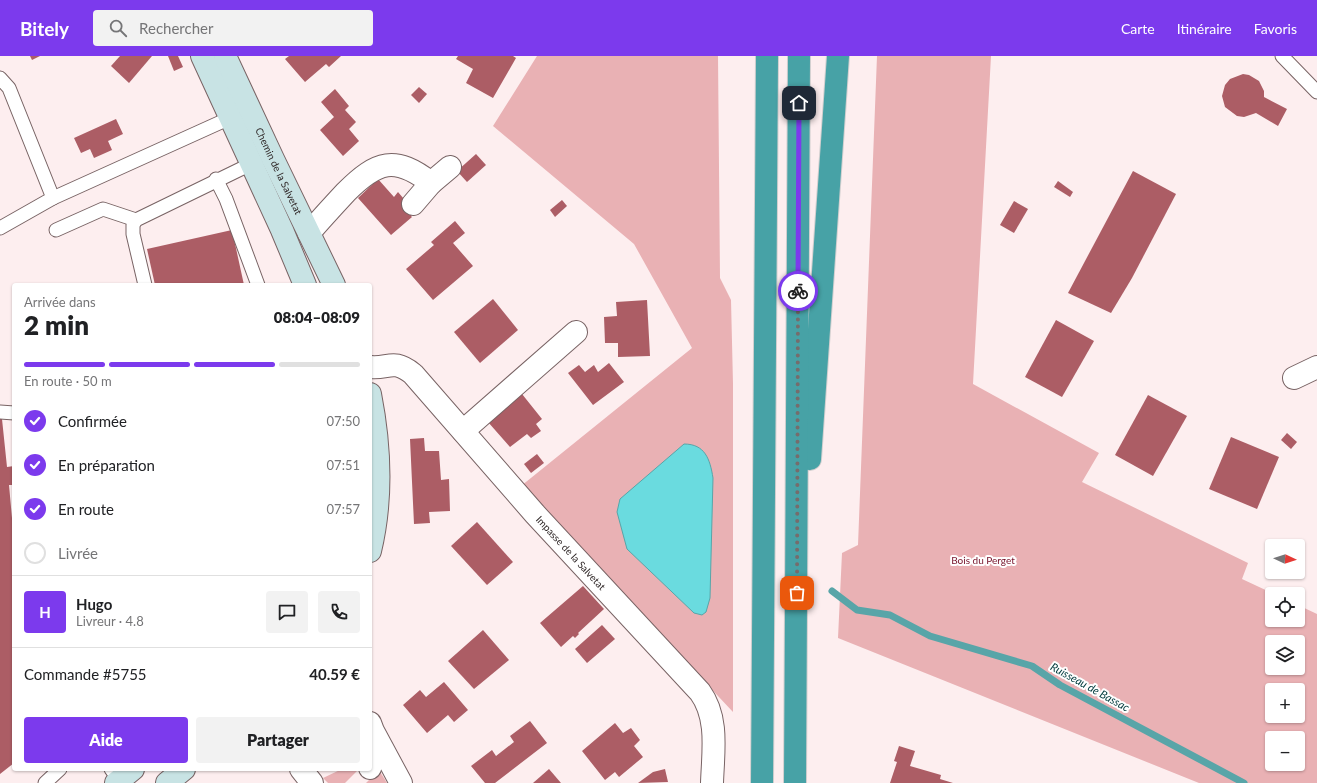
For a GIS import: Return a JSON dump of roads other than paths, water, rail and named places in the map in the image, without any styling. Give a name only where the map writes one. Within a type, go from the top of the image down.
[{"type":"highway","points":[[762,783],[767,56]]},
{"type":"highway","points":[[795,783],[799,56]]},
{"type":"highway","points":[[797,577],[813,435],[838,56]]},
{"type":"street","points":[[202,56],[282,230],[304,283]]},
{"type":"street","name":"Chemin de la Salvetat","points":[[225,56],[333,283]]},
{"type":"street","points":[[308,233],[360,179],[375,168],[388,165],[402,166],[416,171],[431,183]]},
{"type":"street","points":[[412,204],[431,183],[450,167]]},
{"type":"street","points":[[463,431],[576,332]]},
{"type":"street","name":"Impasse de la Salvetat","points":[[372,367],[395,364],[407,369],[535,514],[658,646],[707,702],[712,720],[713,731],[712,783]]},
{"type":"street","points":[[1294,378],[1317,367]]},
{"type":"street","points":[[372,413],[378,470],[374,533],[372,542]]},
{"type":"street","points":[[372,728],[400,783]]},
{"type":"street","points":[[372,763],[379,744]]},
{"type":"street","points":[[167,783],[182,771]]},
{"type":"street","points":[[303,771],[312,783]]},
{"type":"street","points":[[358,783],[368,771]]},
{"type":"lane","points":[[1282,56],[1317,92]]},
{"type":"lane","points":[[0,78],[9,88],[53,198]]},
{"type":"lane","points":[[0,228],[53,198],[230,118]]},
{"type":"lane","points":[[145,283],[133,234],[133,225],[136,220],[216,179],[251,164]]},
{"type":"lane","points":[[216,179],[226,199],[257,283]]},
{"type":"lane","points":[[56,230],[103,209],[136,220]]},
{"type":"lane","points":[[0,412],[12,413]]},
{"type":"lane","points":[[45,783],[58,771]]},
{"type":"water","points":[[684,444],[697,447],[702,450],[708,459],[713,478],[710,598],[706,612],[702,615],[694,613],[627,549],[617,512],[620,499]]},
{"type":"waterway","name":"Ruisseau de Bassac","points":[[832,591],[857,610],[890,615],[930,636],[1032,666],[1060,685],[1244,783]]},
{"type":"park label","name":"Bois du Perget","points":[[983,560]]}]
